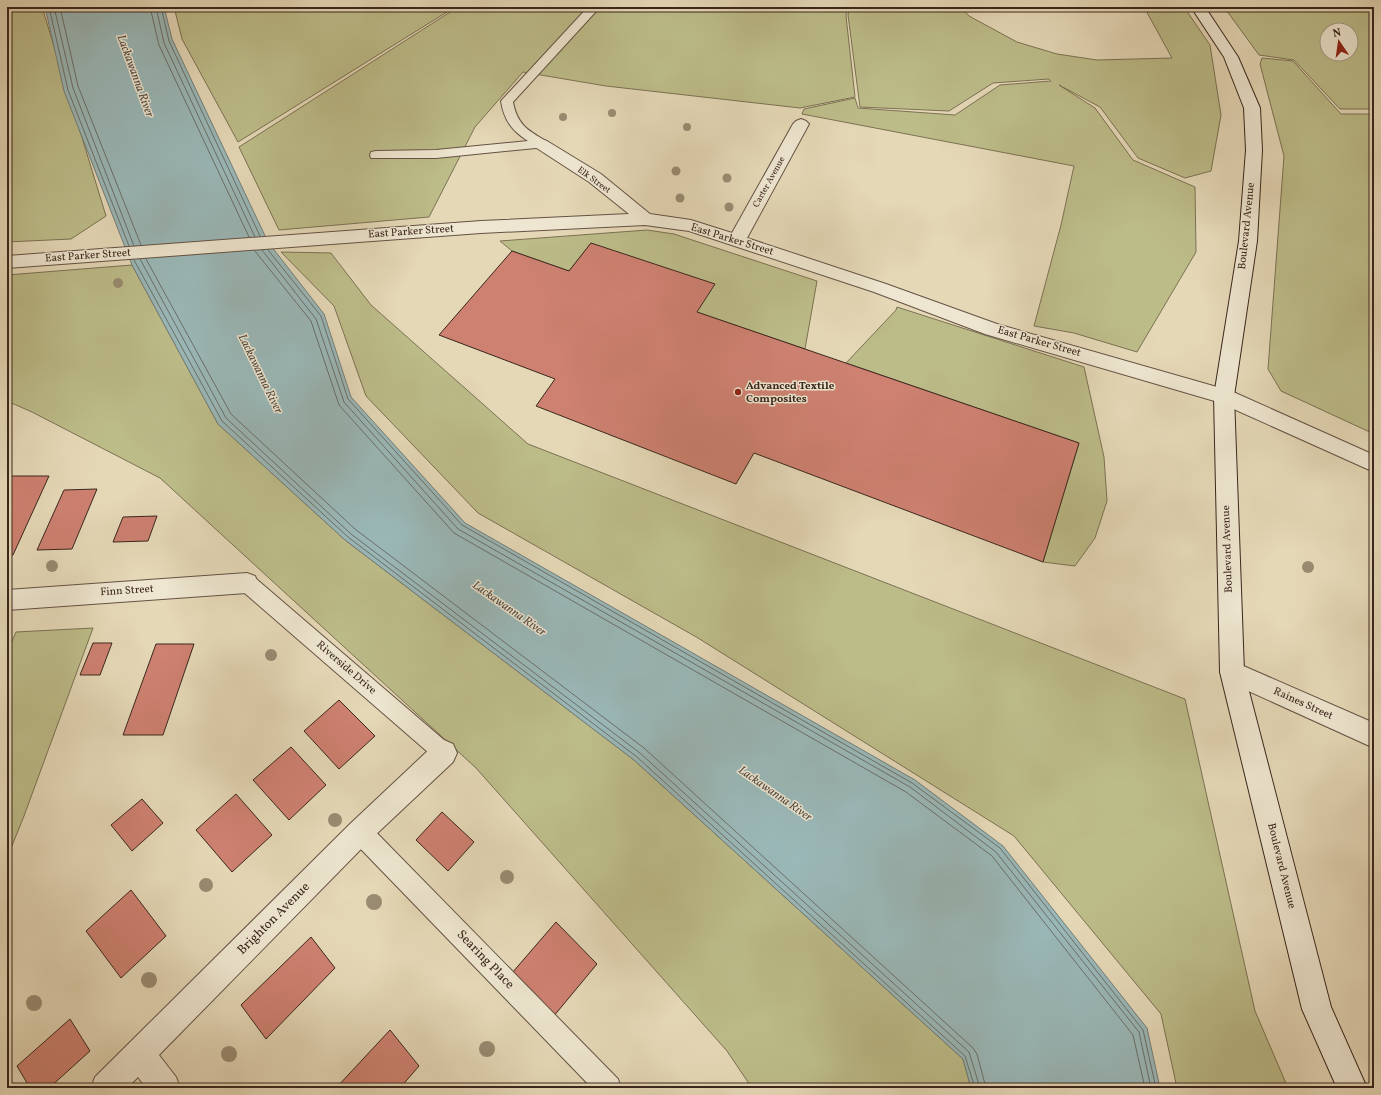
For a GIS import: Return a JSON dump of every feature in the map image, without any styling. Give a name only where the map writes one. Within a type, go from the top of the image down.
[{"type":"street","name":"Boulevard Avenue","points":[[1198,7],[1231,58],[1252,108],[1254,150],[1248,241],[1224,396],[1232,672],[1317,1009],[1352,1088]]},
{"type":"street","name":"Carter Avenue","points":[[737,240],[801,124]]},
{"type":"street","name":"Elk Street","points":[[541,144],[595,178],[645,219]]},
{"type":"street","name":"East Parker Street","points":[[7,262],[480,227],[645,219],[691,226],[737,240],[880,288],[992,329],[1224,396],[1374,464]]},
{"type":"street","name":"Finn Street","points":[[7,600],[247,583]]},
{"type":"street","name":"Raines Street","points":[[1232,672],[1374,736]]},
{"type":"street","name":"Brighton Avenue","points":[[106,1088],[360,832],[444,754]]},
{"type":"street","points":[[140,1054],[165,1088]]},
{"type":"lane","points":[[541,144],[520,130],[509,115],[507,101],[594,7]]},
{"type":"lane","points":[[376,155],[436,154],[541,144]]},
{"type":"lane","name":"Riverside Drive","points":[[247,583],[444,754]]},
{"type":"lane","name":"Searing Place","points":[[360,832],[609,1088]]},
{"type":"green space","points":[[7,7],[42,7],[106,216],[71,239],[7,242]]},
{"type":"green space","points":[[174,7],[455,7],[238,142],[182,39]]},
{"type":"green space","points":[[458,7],[847,7],[846,16],[855,97],[800,108],[606,86],[523,72],[475,127],[429,217],[279,230],[239,147]]},
{"type":"green space","points":[[849,7],[961,7],[969,16],[1017,42],[1057,54],[1097,60],[1172,58],[1144,7],[1184,7],[1210,45],[1221,115],[1211,171],[1185,178],[1138,158],[1100,107],[1059,85],[1095,108],[1133,160],[1195,187],[1196,252],[1137,352],[1074,333],[1034,326],[1061,225],[1074,166],[802,114],[804,109],[855,98],[858,108],[955,115],[1000,85],[1051,81],[1049,79],[993,83],[949,111],[860,107],[848,15]]},
{"type":"green space","points":[[1224,7],[1374,7],[1374,109],[1340,109],[1294,60],[1259,55]]},
{"type":"green space","points":[[1262,58],[1293,61],[1341,114],[1374,114],[1374,434],[1281,391],[1268,369],[1284,156],[1260,64]]},
{"type":"green space","points":[[647,230],[674,234],[817,281],[805,349],[697,312],[591,243],[569,271],[512,251],[500,241]]},
{"type":"green space","points":[[281,252],[331,253],[371,305],[528,444],[1185,699],[1255,1011],[1288,1088],[1177,1088],[1161,1014],[1014,836],[698,638],[478,513],[366,396],[334,306]]},
{"type":"green space","points":[[132,265],[218,424],[345,540],[634,760],[963,1059],[971,1088],[752,1088],[727,1051],[476,768],[160,478],[32,412],[7,401],[7,275]]},
{"type":"green space","points":[[897,307],[1084,367],[1104,457],[1107,501],[1095,538],[1075,566],[1043,562],[1079,443],[846,363],[896,310]]},
{"type":"green space","points":[[93,628],[24,816],[7,858],[7,653],[16,632]]},
{"type":"water","name":"Lackawanna River","points":[[45,7],[164,7],[172,39],[268,242],[324,314],[351,397],[465,523],[915,780],[1003,846],[1147,1028],[1160,1088],[971,1088],[963,1059],[634,760],[345,540],[218,424],[132,265],[64,91]]},
{"type":"building","name":"Advanced Textile Composites","points":[[591,243],[715,284],[697,312],[1079,443],[1043,562],[754,453],[736,484],[536,406],[555,379],[439,335],[512,251],[569,271]]},
{"type":"building","points":[[9,476],[49,476],[13,555],[7,555],[7,481]]},
{"type":"building","points":[[97,489],[72,549],[37,550],[64,490]]},
{"type":"building","points":[[157,516],[148,541],[113,542],[123,517]]},
{"type":"building","points":[[93,643],[112,643],[100,675],[80,675]]},
{"type":"building","points":[[156,644],[194,644],[163,735],[123,735]]},
{"type":"building","points":[[339,700],[375,736],[339,769],[304,731]]},
{"type":"building","points":[[291,747],[326,785],[289,820],[253,780]]},
{"type":"building","points":[[236,794],[272,835],[232,872],[196,830]]},
{"type":"building","points":[[142,799],[163,823],[132,851],[111,825]]},
{"type":"building","points":[[442,812],[474,842],[448,871],[416,840]]},
{"type":"building","points":[[131,890],[166,936],[121,978],[86,931]]},
{"type":"building","points":[[556,922],[597,964],[553,1017],[512,973]]},
{"type":"building","points":[[311,937],[335,968],[266,1039],[241,1005]]},
{"type":"building","points":[[70,1019],[90,1051],[49,1088],[30,1088],[17,1066]]},
{"type":"building","points":[[390,1030],[419,1066],[400,1088],[336,1088]]},
{"type":"place","name":"Advanced Textile Composites","points":[[738,392]]}]
